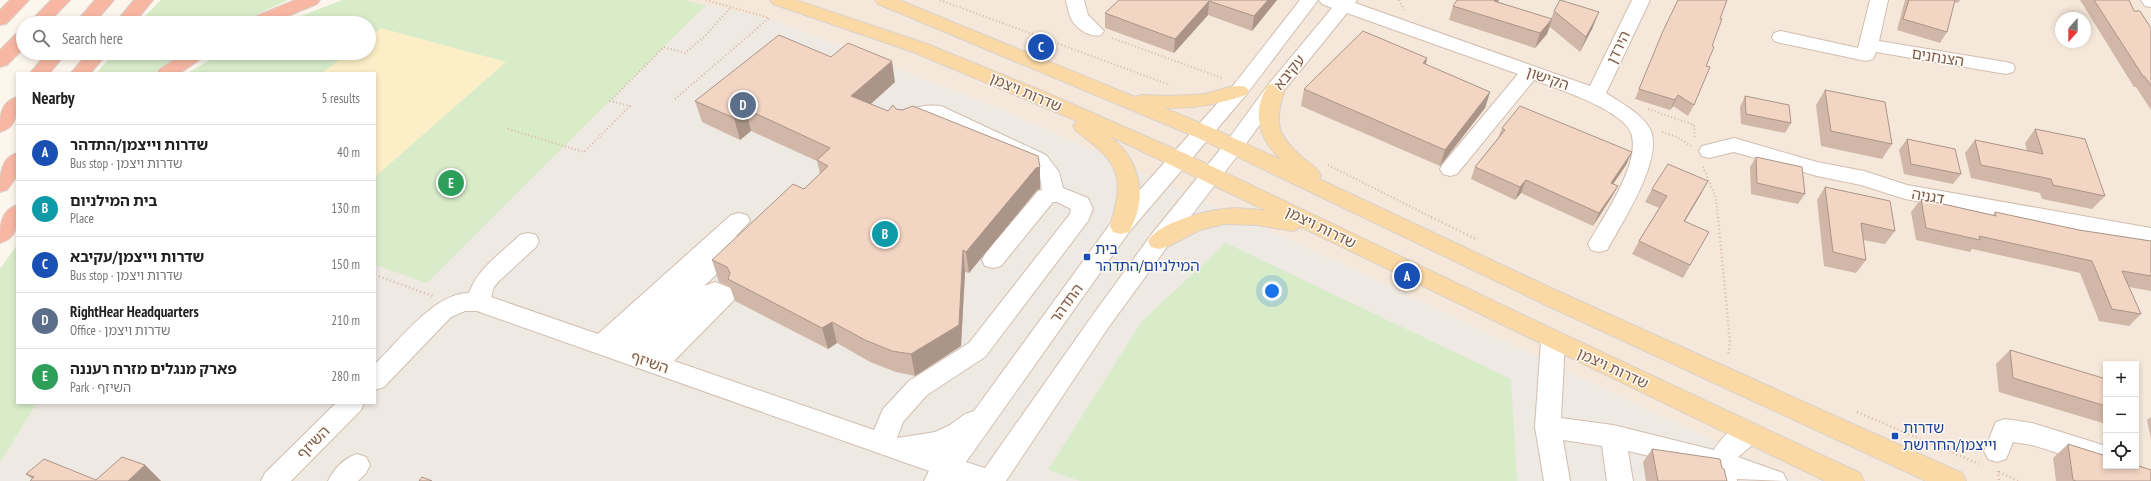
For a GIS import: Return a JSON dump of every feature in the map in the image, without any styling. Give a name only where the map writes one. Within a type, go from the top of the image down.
[{"type":"highway","points":[[0,20],[20,0]]},
{"type":"highway","points":[[45,16],[62,0]]},
{"type":"highway","points":[[272,16],[311,0]]},
{"type":"highway","points":[[130,16],[143,1]]},
{"type":"highway","points":[[90,16],[102,2]]},
{"type":"highway","points":[[0,61],[16,45]]},
{"type":"highway","points":[[41,72],[52,60]]},
{"type":"highway","points":[[82,72],[92,60]]},
{"type":"highway","points":[[168,72],[186,60]]},
{"type":"highway","points":[[0,125],[16,104]]},
{"type":"highway","points":[[0,185],[16,161]]},
{"type":"highway","points":[[0,235],[16,214]]},
{"type":"main road","name":"שדרות ויצמן","points":[[779,0],[920,48],[1033,94],[1179,159],[1553,340],[1851,481]]},
{"type":"main road","points":[[884,0],[1203,132],[1556,300],[1953,481]]},
{"type":"main road","points":[[1119,96],[1163,102],[1198,101],[1226,96],[1241,88]]},
{"type":"main road","points":[[1275,89],[1268,117],[1268,128],[1275,140],[1291,159],[1338,197]]},
{"type":"main road","points":[[1033,94],[1102,140],[1118,154],[1129,172],[1130,190],[1128,206],[1121,226]]},
{"type":"main road","points":[[1159,241],[1192,223],[1226,216],[1268,218],[1332,233]]},
{"type":"street","points":[[1075,0],[1079,17],[1095,31]]},
{"type":"street","name":"עקיבא","points":[[1203,132],[1241,88],[1309,0]]},
{"type":"street","name":"הירדן","points":[[1595,94],[1641,0]]},
{"type":"street","points":[[1781,37],[1866,55],[1879,0]]},
{"type":"street","name":"עקיבא","points":[[1234,146],[1340,2]]},
{"type":"street","name":"הקישון","points":[[1340,2],[1530,72],[1595,94],[1627,117],[1641,132]]},
{"type":"street","name":"הצנחנים","points":[[1869,45],[2006,68]]},
{"type":"street","points":[[1450,169],[1530,72]]},
{"type":"street","points":[[906,124],[924,111],[941,112],[1039,160],[1049,170],[1052,179],[1052,194]]},
{"type":"street","name":"התדהר","points":[[947,476],[994,403],[1121,226],[1203,132]]},
{"type":"street","points":[[1599,244],[1638,172],[1643,150],[1641,132]]},
{"type":"street","name":"דגניה","points":[[1702,150],[1734,145],[1817,169],[1864,178],[1906,192],[2151,236]]},
{"type":"street","points":[[990,481],[1100,322],[1159,241],[1234,146]]},
{"type":"street","points":[[993,260],[1046,196],[1059,194],[1080,203],[1082,209],[1080,216],[976,350],[918,388],[892,416],[886,444],[914,447],[935,445],[952,437],[994,403]]},
{"type":"street","points":[[602,345],[748,222],[635,338],[643,359],[725,296],[682,360],[680,372]]},
{"type":"street","points":[[478,302],[484,284],[491,275],[528,241]]},
{"type":"street","name":"השיזף","points":[[376,379],[443,311],[463,302],[478,302],[886,444],[947,476],[990,481]]},
{"type":"street","points":[[1553,340],[1548,426],[1557,481]]},
{"type":"street","name":"השיזף","points":[[274,481],[351,404]]},
{"type":"street","points":[[1548,426],[1613,436],[1654,445],[1724,473],[1774,481]]},
{"type":"street","points":[[1991,462],[2005,430],[2032,434],[2103,456]]},
{"type":"street","points":[[1724,473],[1725,451],[1748,433]]},
{"type":"street","points":[[1613,436],[1620,481]]},
{"type":"path","points":[[675,99],[769,18],[706,0]]},
{"type":"path","points":[[940,0],[1185,90],[1198,101]]},
{"type":"path","points":[[508,129],[584,152],[630,106],[610,100],[664,47],[685,53],[706,36],[731,7]]},
{"type":"path","points":[[1095,31],[1241,88]]},
{"type":"path","points":[[1646,109],[1694,125],[1716,198],[1730,342]]},
{"type":"path","points":[[1641,132],[1656,130],[1702,150]]},
{"type":"path","points":[[1324,163],[1478,240]]},
{"type":"path","points":[[376,275],[438,298]]},
{"type":"path","points":[[1851,410],[1991,462],[2018,481]]},
{"type":"shaded area","points":[[418,0],[2151,0],[2151,481],[0,481],[376,404],[376,72],[375,72],[371,60],[376,60],[376,45]]},
{"type":"shaded area","points":[[706,5],[779,22],[1003,110],[1313,250],[1798,481],[0,481],[0,435],[21,404],[376,404],[376,265],[427,283]]},
{"type":"green space","points":[[161,0],[288,0],[253,16],[145,16]]},
{"type":"green space","points":[[342,0],[684,0],[706,5],[427,283],[376,265],[376,72],[190,72],[209,60],[376,60],[376,16],[301,16]]},
{"type":"green space","points":[[107,60],[174,60],[156,72],[98,72]]},
{"type":"green space","points":[[1226,243],[1511,379],[1517,481],[1080,481],[1048,470],[1142,321]]},
{"type":"green space","points":[[16,246],[16,404],[36,404],[0,462],[0,269]]},
{"type":"sand","points":[[381,28],[506,62],[376,176],[376,72],[323,72],[339,60],[376,60],[376,32]]},
{"type":"building","points":[[1119,0],[1268,0],[1254,16],[1209,1],[1175,39],[1105,13]]},
{"type":"building","points":[[1457,0],[1495,0],[1494,1],[1552,19],[1540,33],[1453,6]]},
{"type":"building","points":[[1560,0],[1599,12],[1586,37],[1554,11]]},
{"type":"building","points":[[1678,0],[1727,0],[1712,46],[1714,47],[1706,66],[1710,67],[1694,105],[1678,95],[1675,100],[1639,89],[1663,31]]},
{"type":"building","points":[[1909,0],[1955,0],[1947,32],[1903,19]]},
{"type":"building","points":[[2094,0],[2129,0],[2134,11],[2140,11],[2151,28],[2151,86],[2143,76]]},
{"type":"building","points":[[1363,31],[1427,58],[1423,63],[1490,92],[1445,150],[1304,89]]},
{"type":"building","points":[[779,35],[831,57],[848,43],[892,61],[851,96],[888,111],[893,105],[896,109],[902,110],[913,106],[1038,156],[1040,167],[1036,168],[966,252],[963,250],[959,325],[911,354],[892,351],[865,340],[832,322],[822,328],[728,279],[730,273],[727,267],[712,260],[793,184],[804,189],[828,166],[817,160],[830,148],[746,109],[734,118],[695,101]]},
{"type":"building","points":[[1825,90],[1885,102],[1892,144],[1831,131]]},
{"type":"building","points":[[1745,96],[1789,105],[1791,123],[1746,114]]},
{"type":"building","points":[[1520,106],[1632,152],[1611,183],[1618,186],[1599,213],[1526,180],[1520,187],[1475,167],[1505,130],[1502,128]]},
{"type":"building","points":[[2035,129],[2085,139],[2105,196],[2053,185],[2051,179],[1981,165],[1975,140],[2043,154]]},
{"type":"building","points":[[1907,139],[1955,149],[1961,174],[1911,164]]},
{"type":"building","points":[[1756,157],[1802,167],[1805,194],[1757,183]]},
{"type":"building","points":[[1668,164],[1708,181],[1684,221],[1709,232],[1690,265],[1639,241],[1667,196],[1652,189]]},
{"type":"building","points":[[1825,187],[1890,201],[1895,231],[1861,223],[1866,260],[1833,252]]},
{"type":"building","points":[[1921,199],[1996,216],[1995,212],[2079,230],[2151,241],[2151,276],[2122,271],[2141,314],[2112,309],[2092,261],[1979,236],[1980,240],[1926,228]]},
{"type":"building","points":[[2010,350],[2103,378],[2103,405],[2013,378]]},
{"type":"building","points":[[2068,444],[2103,455],[2103,469],[2139,469],[2139,466],[2151,470],[2151,481],[2073,480]]},
{"type":"building","points":[[1652,449],[1720,459],[1727,481],[1658,481]]},
{"type":"building","points":[[122,457],[145,465],[128,481],[30,481],[34,477],[26,474],[44,459],[96,480]]},
{"type":"building","points":[[422,477],[432,481],[419,481]]},
{"type":"place","name":"שדרות וייצמן/עקיבא","points":[[1041,47]]},
{"type":"place","name":"RightHear Headquarters","points":[[743,105]]},
{"type":"place","name":"פארק מנגלים מזרח רעננה","points":[[451,183]]},
{"type":"place","name":"בית המילניום","points":[[885,234]]},
{"type":"place","name":"בית המילניום/התדהר","points":[[1087,257]]},
{"type":"place","name":"שדרות וייצמן/התדהר","points":[[1407,276]]},
{"type":"place","name":"שדרות וייצמן/החרושת","points":[[1895,436]]}]
